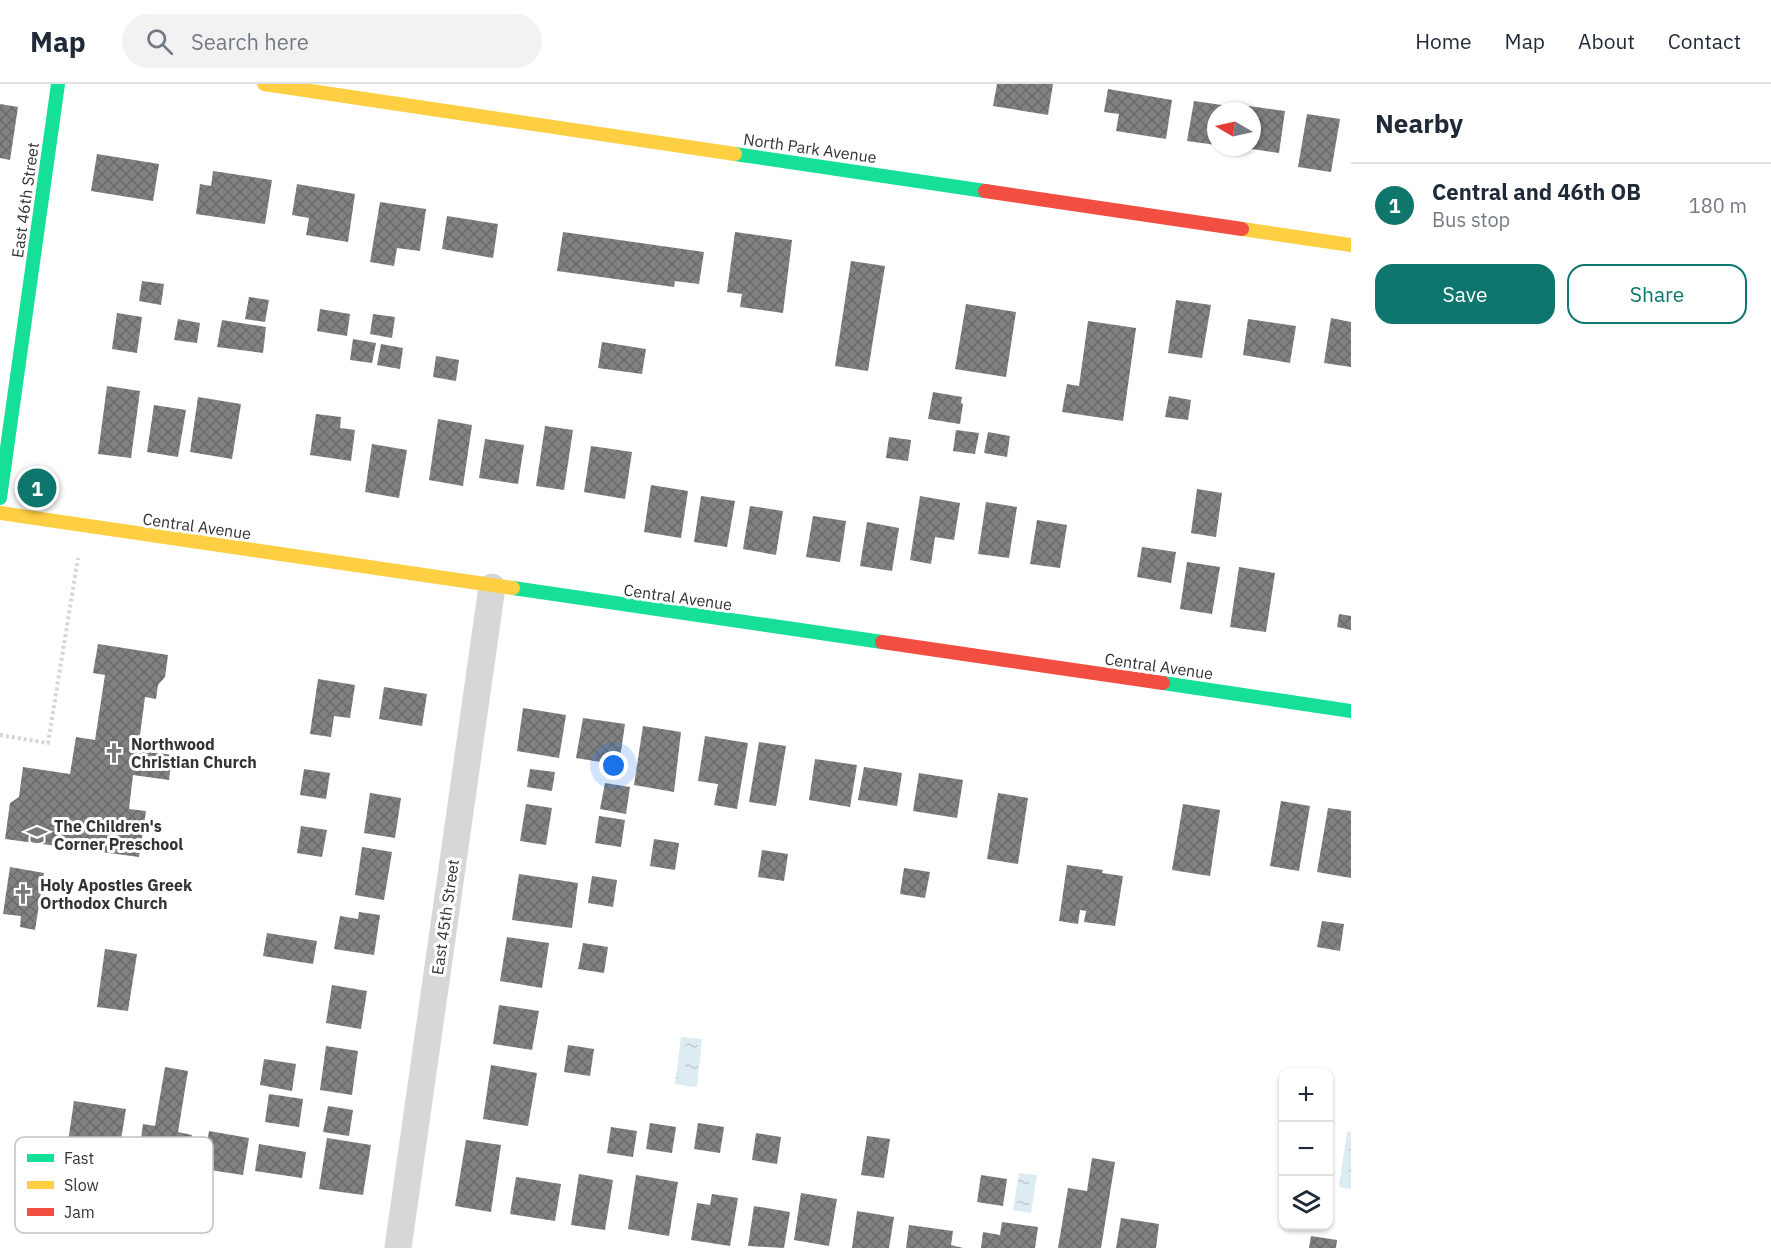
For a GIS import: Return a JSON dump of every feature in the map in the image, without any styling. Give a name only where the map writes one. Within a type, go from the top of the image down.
[{"type":"main road","name":"East 46th Street","points":[[0,498],[58,84]]},
{"type":"main road","name":"North Park Avenue","points":[[264,84],[1351,244]]},
{"type":"main road","name":"Central Avenue","points":[[0,513],[492,587],[1351,711]]},
{"type":"street","name":"East 45th Street","points":[[398,1248],[492,587]]},
{"type":"path","points":[[0,735],[48,743],[78,558]]},
{"type":"water","points":[[681,1037],[702,1039],[697,1087],[675,1084]]},
{"type":"water","points":[[1347,1132],[1351,1132],[1351,1189],[1339,1187]]},
{"type":"water","points":[[1019,1173],[1037,1175],[1031,1213],[1013,1210]]},
{"type":"building","points":[[997,84],[1053,84],[1048,115],[993,106]]},
{"type":"building","points":[[1108,89],[1172,100],[1166,139],[1116,131],[1119,114],[1104,112]]},
{"type":"building","points":[[1194,101],[1207,103],[1207,144],[1187,141]]},
{"type":"building","points":[[0,104],[18,107],[10,160],[0,158]]},
{"type":"building","points":[[1261,108],[1285,111],[1279,153],[1261,150]]},
{"type":"building","points":[[1307,114],[1340,119],[1331,172],[1298,167]]},
{"type":"building","points":[[97,154],[159,164],[153,201],[91,191]]},
{"type":"building","points":[[213,171],[272,180],[265,224],[196,214],[200,184],[211,186]]},
{"type":"building","points":[[297,184],[355,194],[348,242],[306,235],[309,218],[292,215]]},
{"type":"building","points":[[380,202],[426,209],[420,251],[397,248],[394,266],[370,262]]},
{"type":"building","points":[[447,216],[498,224],[493,258],[442,249]]},
{"type":"building","points":[[563,232],[704,252],[699,284],[675,281],[674,287],[557,271]]},
{"type":"building","points":[[735,232],[792,240],[783,313],[740,307],[742,294],[727,292]]},
{"type":"building","points":[[851,261],[885,266],[868,371],[835,366]]},
{"type":"building","points":[[142,281],[164,284],[161,305],[139,301]]},
{"type":"building","points":[[249,297],[269,300],[265,322],[245,319]]},
{"type":"building","points":[[1176,300],[1211,305],[1202,358],[1168,353]]},
{"type":"building","points":[[966,304],[1016,312],[1006,377],[955,369]]},
{"type":"building","points":[[320,309],[350,314],[347,336],[317,331]]},
{"type":"building","points":[[117,313],[142,317],[137,353],[112,349]]},
{"type":"building","points":[[373,314],[395,317],[392,338],[370,334]]},
{"type":"building","points":[[1331,318],[1351,322],[1351,367],[1324,363]]},
{"type":"building","points":[[178,319],[200,323],[197,343],[174,340]]},
{"type":"building","points":[[1248,319],[1296,326],[1290,363],[1243,355]]},
{"type":"building","points":[[222,320],[266,327],[263,353],[217,347]]},
{"type":"building","points":[[1088,321],[1136,328],[1123,421],[1062,412],[1067,384],[1079,386]]},
{"type":"building","points":[[353,339],[376,343],[372,363],[350,360]]},
{"type":"building","points":[[602,342],[646,349],[642,374],[598,368]]},
{"type":"building","points":[[381,344],[403,348],[400,369],[377,365]]},
{"type":"building","points":[[436,356],[459,360],[456,381],[433,377]]},
{"type":"building","points":[[107,386],[140,391],[131,458],[98,454]]},
{"type":"building","points":[[933,392],[962,397],[960,424],[928,419]]},
{"type":"building","points":[[1169,396],[1191,400],[1188,420],[1165,417]]},
{"type":"building","points":[[198,397],[241,404],[232,459],[190,452]]},
{"type":"building","points":[[154,405],[186,410],[178,457],[147,452]]},
{"type":"building","points":[[316,414],[341,417],[340,428],[355,430],[351,461],[310,455]]},
{"type":"building","points":[[438,419],[472,425],[463,486],[429,480]]},
{"type":"building","points":[[545,426],[573,430],[564,490],[536,486]]},
{"type":"building","points":[[956,430],[979,433],[975,454],[953,451]]},
{"type":"building","points":[[988,432],[1010,436],[1007,457],[984,453]]},
{"type":"building","points":[[889,437],[911,440],[908,461],[886,458]]},
{"type":"building","points":[[485,439],[524,445],[518,484],[479,478]]},
{"type":"building","points":[[372,444],[407,450],[399,498],[365,492]]},
{"type":"building","points":[[591,446],[632,452],[625,499],[584,492]]},
{"type":"building","points":[[651,485],[688,491],[681,538],[644,532]]},
{"type":"building","points":[[1197,489],[1222,493],[1216,537],[1191,533]]},
{"type":"building","points":[[701,496],[735,501],[727,547],[694,542]]},
{"type":"building","points":[[920,496],[960,503],[954,540],[935,537],[931,564],[910,560]]},
{"type":"building","points":[[986,502],[1017,507],[1009,558],[978,554]]},
{"type":"building","points":[[750,506],[783,511],[776,555],[743,549]]},
{"type":"building","points":[[813,516],[846,521],[840,562],[806,557]]},
{"type":"building","points":[[1037,520],[1067,525],[1060,568],[1030,564]]},
{"type":"building","points":[[867,522],[899,528],[892,571],[860,566]]},
{"type":"building","points":[[1142,547],[1176,552],[1171,583],[1137,577]]},
{"type":"building","points":[[1187,562],[1220,567],[1212,614],[1180,609]]},
{"type":"building","points":[[1239,567],[1275,573],[1266,632],[1230,627]]},
{"type":"building","points":[[1339,614],[1351,616],[1351,630],[1337,627]]},
{"type":"building","name":"Northwood Christian Church","points":[[98,644],[168,655],[165,677],[158,685],[156,699],[145,697],[138,750],[172,755],[169,780],[133,775],[129,809],[146,811],[139,857],[5,839],[10,803],[19,797],[23,767],[70,774],[76,737],[95,740],[105,675],[93,673]]},
{"type":"building","points":[[318,679],[355,685],[350,718],[334,716],[331,737],[310,734]]},
{"type":"building","points":[[384,687],[427,694],[422,726],[379,719]]},
{"type":"building","points":[[523,708],[566,715],[559,758],[517,751]]},
{"type":"building","points":[[583,718],[625,724],[619,765],[576,758]]},
{"type":"building","points":[[643,726],[681,732],[674,792],[634,785]]},
{"type":"building","points":[[705,736],[748,743],[737,809],[714,805],[718,784],[698,781]]},
{"type":"building","points":[[759,742],[786,746],[776,806],[749,802]]},
{"type":"building","points":[[815,759],[857,765],[850,807],[809,800]]},
{"type":"building","points":[[864,767],[902,773],[897,806],[858,800]]},
{"type":"building","points":[[304,769],[330,773],[326,799],[300,795]]},
{"type":"building","points":[[530,769],[555,772],[552,791],[527,787]]},
{"type":"building","points":[[919,773],[963,780],[957,818],[913,811]]},
{"type":"building","points":[[605,783],[630,787],[626,814],[600,809]]},
{"type":"building","points":[[370,793],[401,798],[395,838],[364,833]]},
{"type":"building","points":[[998,793],[1028,798],[1018,864],[987,859]]},
{"type":"building","points":[[1281,801],[1310,806],[1299,871],[1270,866]]},
{"type":"building","points":[[526,804],[552,808],[546,845],[520,841]]},
{"type":"building","points":[[1183,804],[1220,810],[1210,876],[1172,870]]},
{"type":"building","points":[[1328,808],[1351,811],[1351,878],[1317,872]]},
{"type":"building","points":[[599,816],[625,820],[621,847],[595,843]]},
{"type":"building","points":[[301,826],[327,830],[322,857],[297,853]]},
{"type":"building","points":[[654,839],[679,843],[675,870],[650,866]]},
{"type":"building","points":[[362,847],[392,852],[384,900],[355,895]]},
{"type":"building","points":[[762,850],[788,854],[784,881],[758,877]]},
{"type":"building","points":[[1067,865],[1103,870],[1102,873],[1123,876],[1115,926],[1084,922],[1086,911],[1080,910],[1078,924],[1059,921]]},
{"type":"building","points":[[10,867],[44,873],[35,930],[20,927],[21,916],[3,914]]},
{"type":"building","points":[[904,868],[930,872],[925,898],[900,894]]},
{"type":"building","points":[[519,874],[578,883],[572,928],[512,920]]},
{"type":"building","points":[[592,876],[617,880],[613,907],[588,903]]},
{"type":"building","points":[[359,912],[380,915],[374,955],[334,949],[340,916],[358,919]]},
{"type":"building","points":[[1322,921],[1344,924],[1340,951],[1317,947]]},
{"type":"building","points":[[267,933],[317,941],[313,964],[263,956]]},
{"type":"building","points":[[507,937],[549,943],[542,988],[500,981]]},
{"type":"building","points":[[583,943],[608,947],[604,973],[578,969]]},
{"type":"building","points":[[105,949],[137,954],[128,1011],[97,1007]]},
{"type":"building","points":[[332,985],[367,991],[361,1029],[326,1023]]},
{"type":"building","points":[[499,1005],[539,1011],[532,1050],[493,1044]]},
{"type":"building","points":[[568,1045],[594,1049],[590,1076],[564,1072]]},
{"type":"building","points":[[326,1046],[358,1051],[352,1095],[320,1090]]},
{"type":"building","points":[[264,1059],[296,1064],[292,1091],[260,1085]]},
{"type":"building","points":[[491,1065],[537,1073],[528,1126],[483,1119]]},
{"type":"building","points":[[165,1067],[188,1071],[178,1132],[192,1135],[192,1137],[141,1137],[143,1124],[155,1126]]},
{"type":"building","points":[[269,1094],[303,1099],[299,1127],[265,1122]]},
{"type":"building","points":[[74,1101],[126,1109],[121,1137],[69,1137]]},
{"type":"building","points":[[328,1106],[353,1110],[349,1136],[323,1132]]},
{"type":"building","points":[[650,1123],[676,1127],[672,1153],[646,1149]]},
{"type":"building","points":[[698,1123],[724,1127],[720,1153],[694,1149]]},
{"type":"building","points":[[611,1127],[637,1131],[633,1157],[607,1153]]},
{"type":"building","points":[[209,1131],[249,1138],[243,1175],[213,1170],[213,1137],[208,1137]]},
{"type":"building","points":[[756,1133],[781,1137],[777,1164],[752,1160]]},
{"type":"building","points":[[867,1136],[890,1139],[884,1178],[861,1175]]},
{"type":"building","points":[[327,1138],[371,1145],[363,1195],[319,1189]]},
{"type":"building","points":[[466,1140],[501,1145],[491,1212],[455,1206]]},
{"type":"building","points":[[259,1144],[306,1152],[302,1178],[255,1171]]},
{"type":"building","points":[[1092,1158],[1115,1162],[1101,1248],[1058,1248],[1068,1188],[1087,1191]]},
{"type":"building","points":[[579,1174],[613,1180],[605,1230],[571,1225]]},
{"type":"building","points":[[636,1175],[678,1182],[669,1236],[628,1229]]},
{"type":"building","points":[[981,1175],[1007,1179],[1003,1206],[977,1202]]},
{"type":"building","points":[[516,1177],[561,1184],[555,1221],[510,1214]]},
{"type":"building","points":[[801,1193],[837,1199],[829,1246],[794,1240]]},
{"type":"building","points":[[712,1194],[738,1198],[730,1246],[691,1240],[697,1203],[710,1205]]},
{"type":"building","points":[[754,1206],[790,1212],[784,1248],[748,1246]]},
{"type":"building","points":[[857,1211],[894,1217],[889,1248],[852,1248]]},
{"type":"building","points":[[1121,1218],[1159,1224],[1156,1248],[1116,1248]]},
{"type":"building","points":[[1002,1222],[1038,1227],[1035,1248],[981,1248],[983,1232],[1000,1235]]},
{"type":"building","points":[[909,1225],[953,1231],[951,1245],[963,1248],[906,1248]]},
{"type":"building","points":[[1311,1236],[1337,1240],[1336,1248],[1309,1248]]},
{"type":"traffic: fast","points":[[0,498],[58,84]]},
{"type":"traffic: fast","points":[[735,154],[985,191]]},
{"type":"traffic: fast","points":[[513,588],[882,642]]},
{"type":"traffic: fast","points":[[1163,683],[1351,711]]},
{"type":"traffic: slow","points":[[264,84],[735,154]]},
{"type":"traffic: slow","points":[[1242,229],[1351,245]]},
{"type":"traffic: slow","points":[[0,513],[513,588]]},
{"type":"traffic: jam","points":[[985,191],[1242,229]]},
{"type":"traffic: jam","points":[[882,642],[1163,683]]},
{"type":"place","name":"Central and 46th OB","points":[[37,488]]},
{"type":"place","name":"Northwood Christian Church","points":[[114,753]]},
{"type":"place","name":"The Children's Corner Preschool","points":[[37,835]]},
{"type":"place","name":"Holy Apostles Greek Orthodox Church","points":[[23,894]]}]
